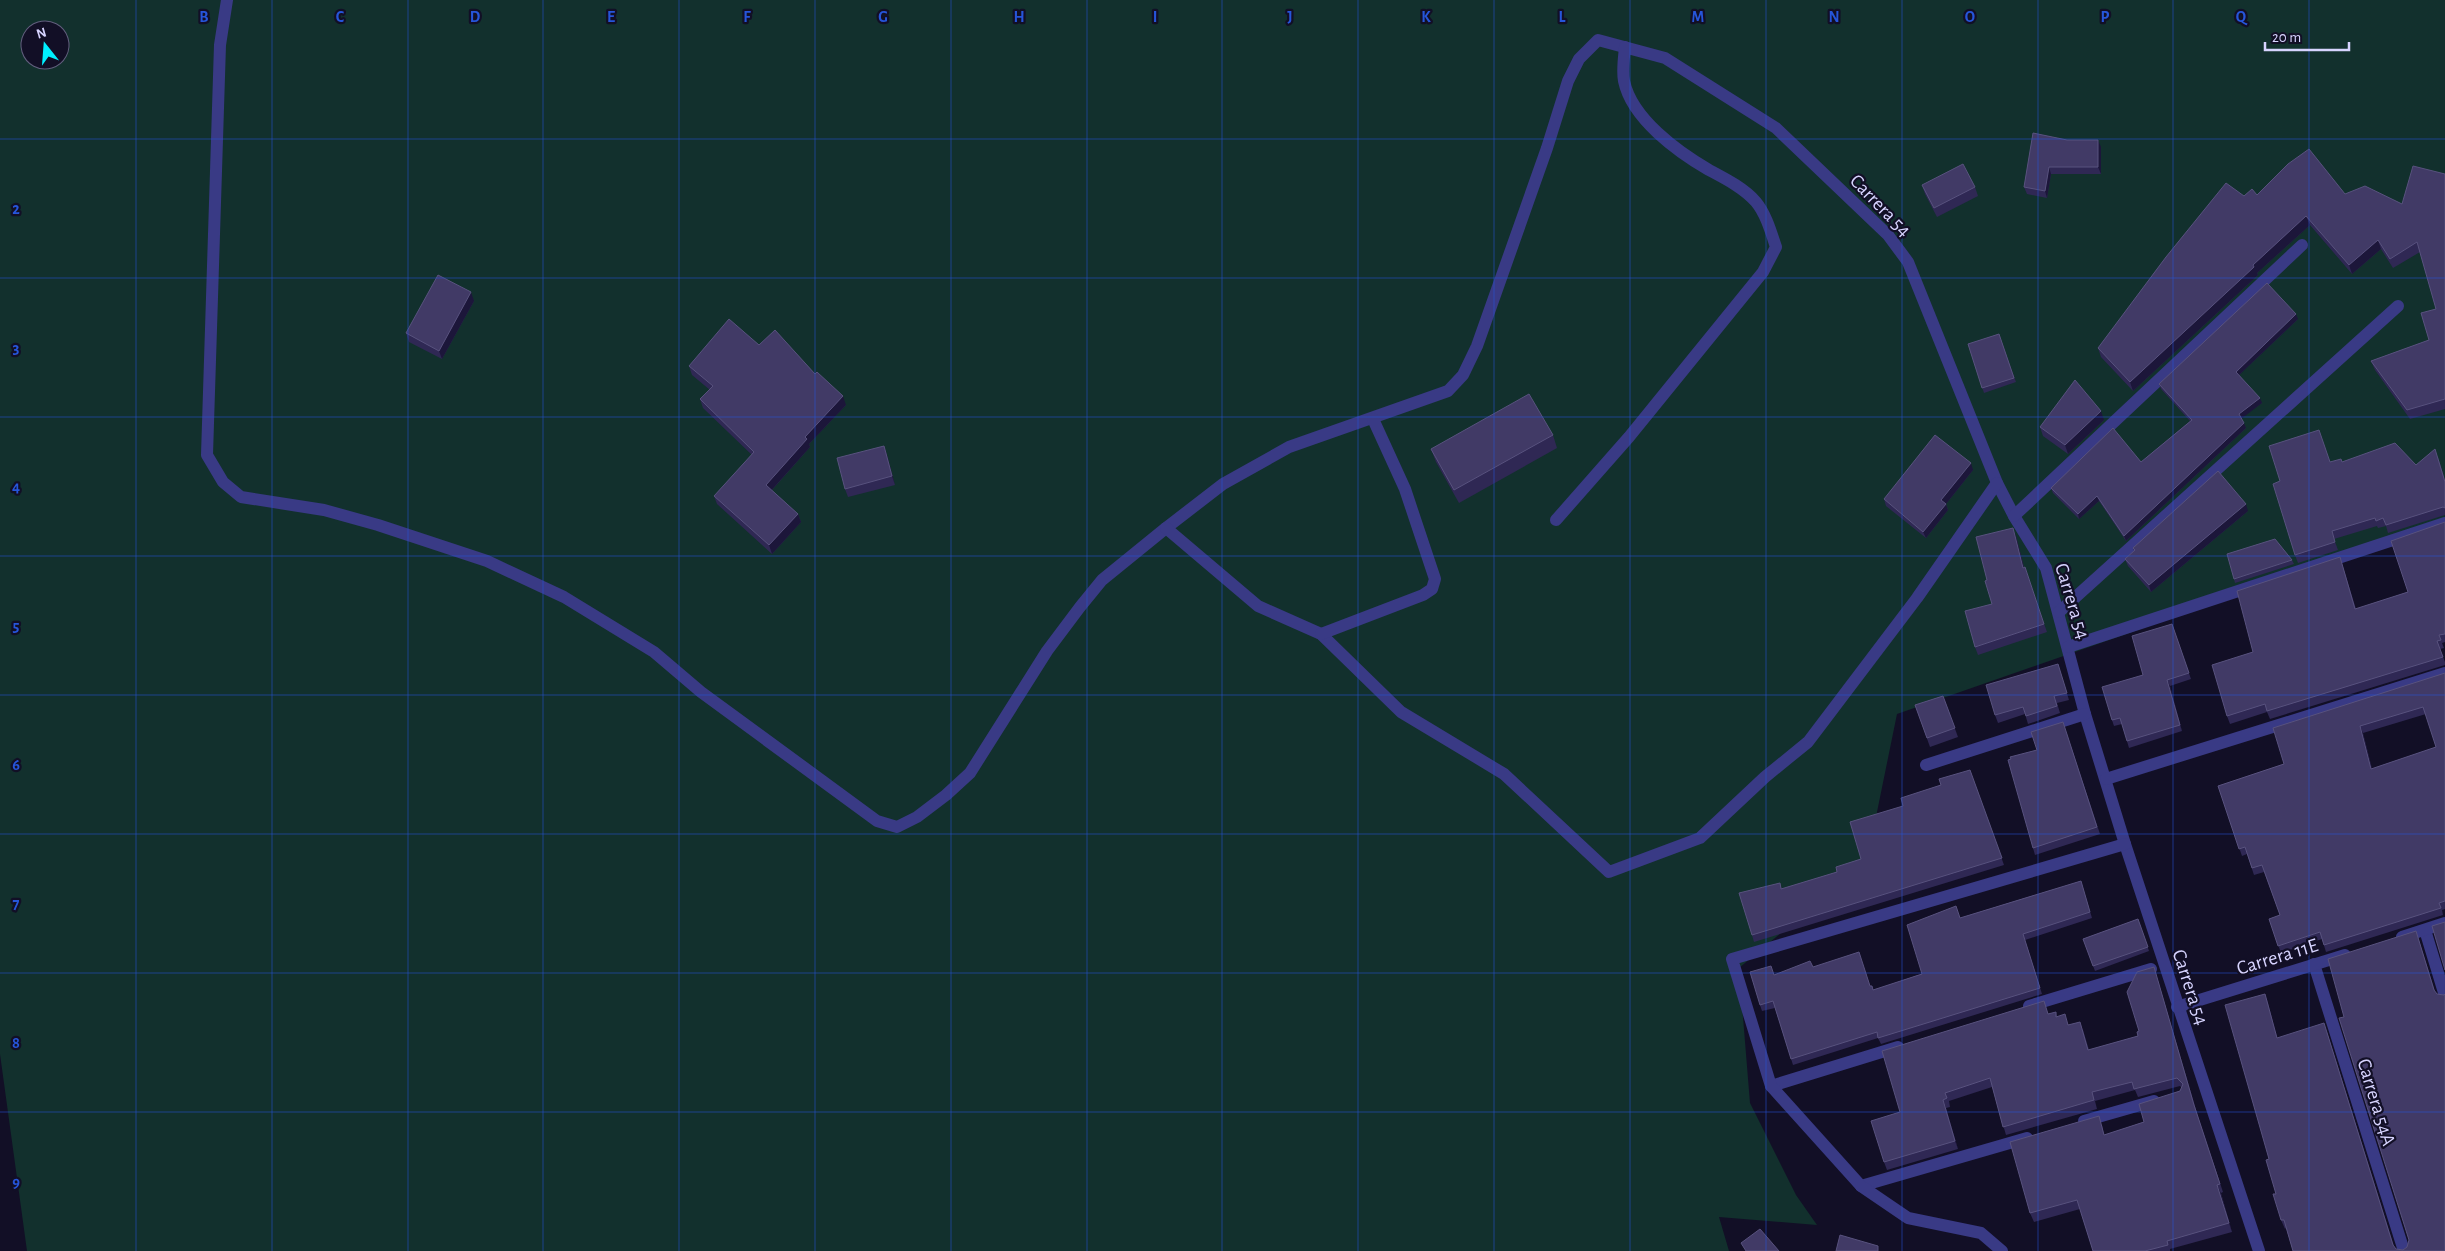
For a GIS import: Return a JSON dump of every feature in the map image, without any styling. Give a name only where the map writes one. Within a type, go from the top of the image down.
[{"type":"street","points":[[227,0],[220,55],[207,455],[222,482],[241,498],[324,510],[378,525],[487,561],[564,597],[654,652],[700,692],[877,822],[898,827],[916,817],[946,795],[970,773],[1047,651],[1102,580],[1223,484],[1290,447],[1373,419],[1404,489],[1435,580],[1432,589],[1423,595],[1321,634]]},
{"type":"street","name":"Carrera 54","points":[[1373,419],[1448,391],[1463,375],[1477,346],[1547,148],[1568,81],[1579,59],[1598,40],[1665,58],[1776,128],[1888,235],[1908,262],[1996,483],[2046,568],[2086,714],[2125,844],[2163,965],[2259,1251]]},
{"type":"street","points":[[1556,520],[1629,437],[1757,280],[1776,247],[1770,228],[1756,202],[1729,181],[1686,157],[1660,137],[1636,108],[1624,81],[1625,47]]},
{"type":"street","points":[[2014,516],[2302,245]]},
{"type":"street","points":[[2059,612],[2398,306]]},
{"type":"street","points":[[1166,528],[1258,606],[1321,634],[1401,712],[1504,774],[1609,872],[1700,838],[1765,777],[1808,742],[1917,598],[1996,483]]},
{"type":"street","points":[[2068,647],[2445,522]]},
{"type":"street","points":[[2106,779],[2445,673]]},
{"type":"street","points":[[1926,765],[2086,714]]},
{"type":"street","points":[[2002,1251],[1981,1232],[1908,1218],[1861,1186],[1771,1086],[1732,959],[2125,844]]},
{"type":"street","points":[[2388,941],[2445,924]]},
{"type":"street","points":[[2424,930],[2445,996]]},
{"type":"street","name":"Carrera 11E","points":[[2177,1007],[2360,950]]},
{"type":"street","name":"Carrera 54A","points":[[2314,964],[2404,1251]]},
{"type":"street","points":[[2014,1011],[2163,965]]},
{"type":"street","points":[[1771,1086],[1911,1043]]},
{"type":"street","points":[[2076,1124],[2169,1097]]},
{"type":"street","points":[[1861,1186],[2038,1135]]},
{"type":"green space","points":[[0,0],[2445,0],[2445,523],[1897,714],[1867,861],[1739,968],[1750,1103],[1796,1195],[1817,1225],[1719,1217],[1729,1251],[27,1251],[0,1054]]},
{"type":"building","points":[[2033,133],[2067,140],[2098,140],[2098,167],[2049,167],[2045,191],[2024,187]]},
{"type":"building","points":[[2309,149],[2345,194],[2365,186],[2402,204],[2413,166],[2445,174],[2445,399],[2407,410],[2371,361],[2429,340],[2421,313],[2436,309],[2417,242],[2390,259],[2378,240],[2349,265],[2306,216],[2130,382],[2098,348],[2166,257],[2226,183],[2244,196],[2252,189],[2257,195],[2288,164]]},
{"type":"building","points":[[1963,164],[1975,187],[1934,208],[1922,185]]},
{"type":"building","points":[[438,275],[471,292],[439,351],[406,333]]},
{"type":"building","points":[[2267,283],[2296,314],[2236,372],[2260,398],[2239,414],[2244,423],[2124,536],[2097,496],[2078,514],[2051,488],[2113,428],[2141,462],[2192,420],[2159,384]]},
{"type":"building","points":[[729,319],[759,345],[775,330],[815,374],[817,372],[843,396],[805,437],[807,439],[766,485],[798,514],[769,545],[714,496],[754,452],[700,399],[713,386],[689,366]]},
{"type":"building","points":[[1999,334],[2014,378],[1982,388],[1968,344]]},
{"type":"building","points":[[2075,380],[2101,411],[2065,445],[2040,427]]},
{"type":"building","points":[[1529,394],[1553,435],[1454,490],[1431,449]]},
{"type":"building","points":[[2319,430],[2330,462],[2341,459],[2342,462],[2395,443],[2416,465],[2435,449],[2445,482],[2445,508],[2443,507],[2386,525],[2383,518],[2376,521],[2375,518],[2332,531],[2335,542],[2295,555],[2273,484],[2280,481],[2269,446]]},
{"type":"building","points":[[1935,435],[1971,463],[1941,500],[1946,504],[1923,532],[1884,499]]},
{"type":"building","points":[[884,446],[892,476],[845,489],[837,458]]},
{"type":"building","points":[[2218,471],[2246,504],[2149,585],[2125,559],[2135,550],[2133,548]]},
{"type":"building","points":[[2445,522],[2445,634],[2439,635],[2441,640],[2437,641],[2443,657],[2267,711],[2265,704],[2227,716],[2212,665],[2253,652],[2237,591],[2340,557],[2355,609],[2408,592],[2391,541]]},
{"type":"building","points":[[2013,528],[2023,568],[2025,567],[2044,624],[1975,647],[1965,611],[1992,604],[1976,537]]},
{"type":"building","points":[[2275,539],[2292,560],[2234,579],[2227,554]]},
{"type":"building","points":[[2172,624],[2189,673],[2167,680],[2180,725],[2127,741],[2120,718],[2112,720],[2102,687],[2143,675],[2132,636]]},
{"type":"building","points":[[2058,664],[2067,693],[2054,696],[2057,706],[2026,716],[2023,707],[1995,715],[1986,685]]},
{"type":"building","points":[[2445,673],[2445,901],[2439,903],[2441,908],[2324,945],[2320,932],[2278,946],[2269,919],[2280,915],[2262,865],[2252,868],[2245,847],[2239,849],[2218,786],[2284,764],[2273,728]],"holes":[[[2423,707],[2436,747],[2371,769],[2360,726]]]},
{"type":"building","points":[[1943,696],[1955,728],[1927,738],[1915,705]]},
{"type":"building","points":[[2063,722],[2097,827],[2033,848],[2008,760],[2011,759],[2010,757],[2037,750],[2031,732]]},
{"type":"building","points":[[1970,770],[2002,858],[1752,935],[1739,893],[1780,883],[1781,889],[1837,872],[1836,867],[1861,859],[1850,822],[1903,806],[1901,798],[1941,785],[1939,779]]},
{"type":"building","points":[[2081,881],[2090,912],[2023,934],[2040,988],[1878,1038],[1877,1032],[1791,1059],[1773,1001],[1760,1005],[1750,972],[1771,966],[1774,975],[1810,961],[1813,967],[1859,952],[1873,990],[1922,974],[1907,925],[1956,906],[1960,918]]},
{"type":"building","points":[[2138,919],[2148,947],[2093,966],[2083,939]]},
{"type":"building","points":[[2445,922],[2445,970],[2432,926]]},
{"type":"building","points":[[2416,931],[2434,990],[2437,994],[2445,994],[2445,1251],[2293,1251],[2284,1220],[2281,1220],[2273,1194],[2276,1194],[2266,1160],[2269,1159],[2225,1005],[2265,994],[2277,1038],[2324,1023],[2393,1245],[2396,1249],[2403,1250],[2407,1247],[2409,1240],[2339,1018],[2344,1017],[2328,959]]},
{"type":"building","points":[[2154,967],[2194,1105],[2220,1184],[2217,1185],[2229,1223],[2167,1241],[2168,1245],[2145,1251],[2093,1251],[2077,1200],[2030,1213],[2010,1142],[2099,1116],[2104,1135],[2144,1122],[2139,1104],[2180,1091],[2183,1084],[2177,1078],[2134,1089],[2132,1082],[2092,1092],[2094,1100],[2003,1127],[1990,1078],[1945,1093],[1947,1098],[1943,1100],[1955,1141],[1884,1162],[1871,1121],[1900,1112],[1882,1051],[2044,1001],[2048,1014],[2056,1012],[2056,1017],[2065,1014],[2068,1025],[2080,1022],[2088,1050],[2138,1036],[2137,1032],[2139,1031],[2127,992],[2137,972]]},
{"type":"building","points":[[1760,1229],[1779,1251],[1746,1251],[1741,1243]]},
{"type":"building","points":[[1840,1235],[1878,1246],[1878,1251],[1836,1251]]}]
